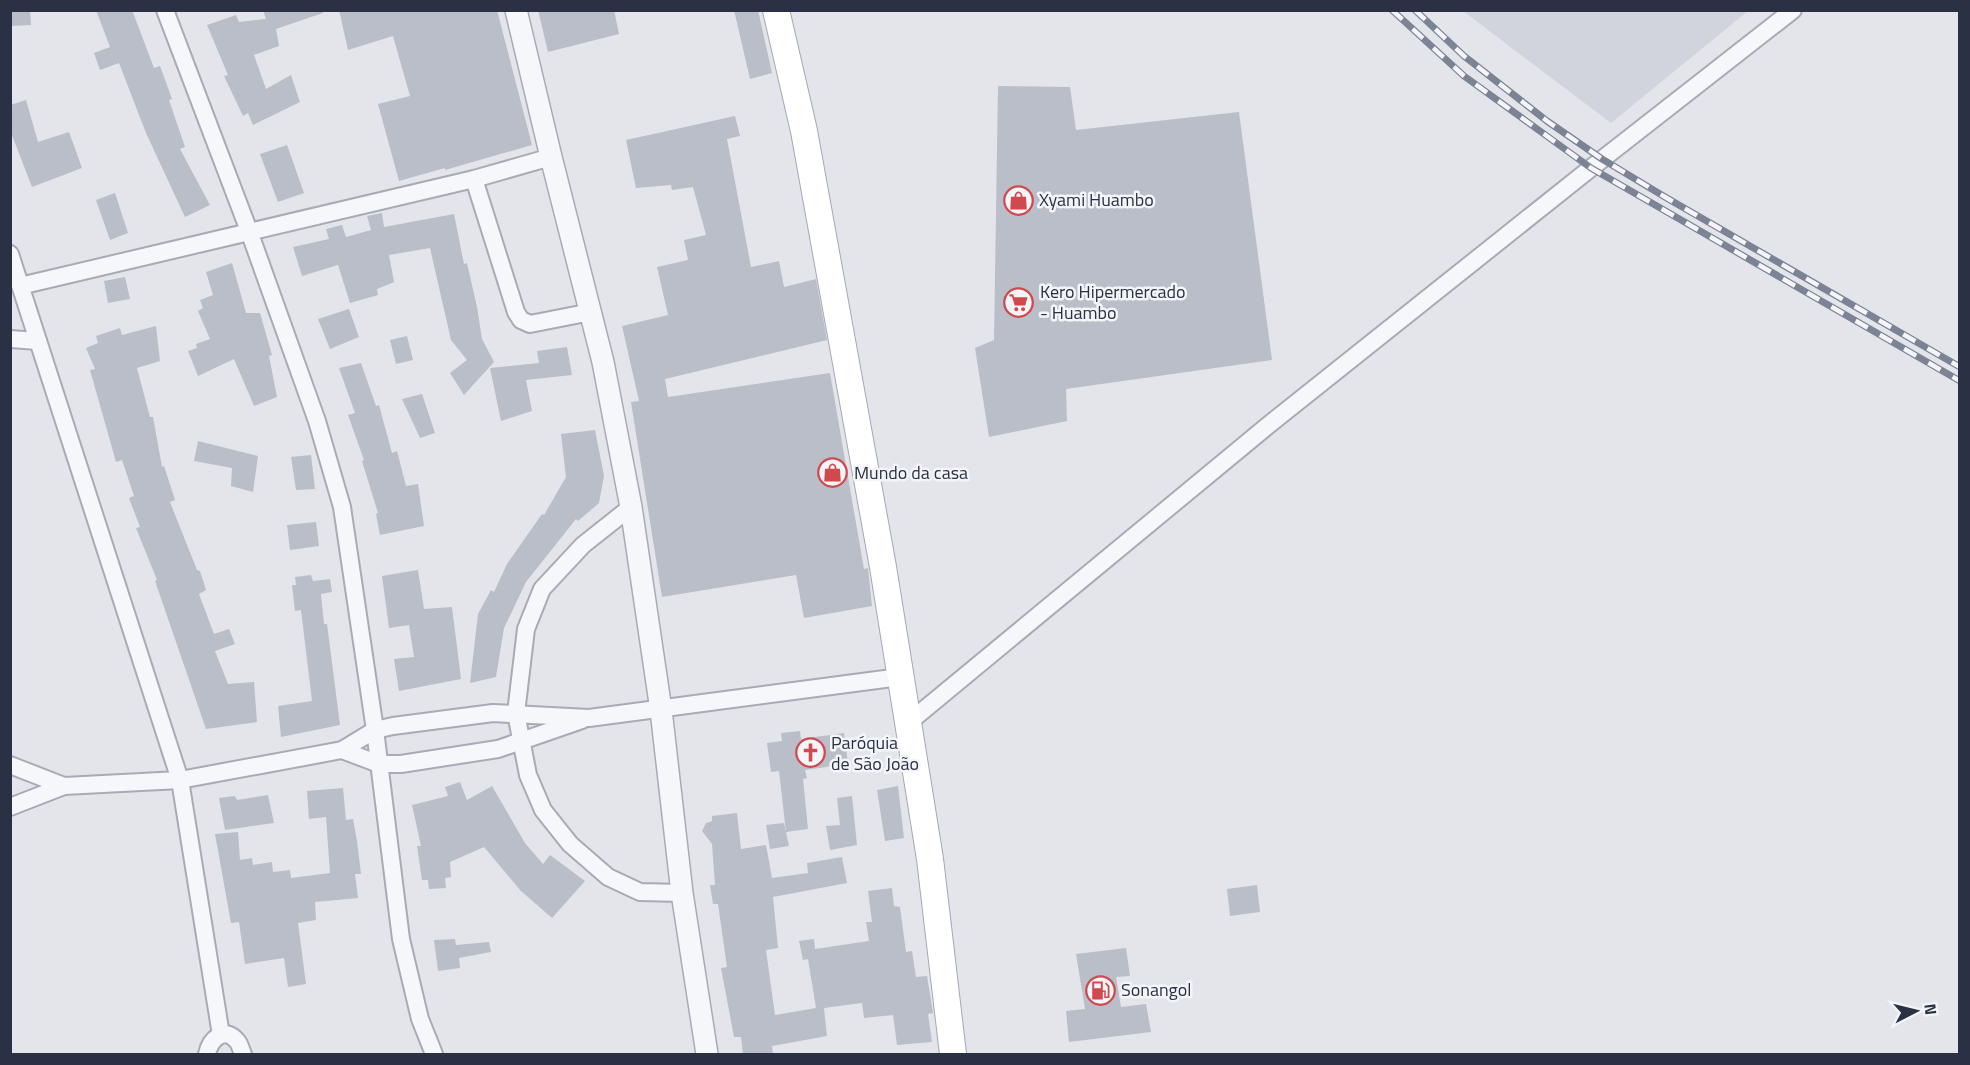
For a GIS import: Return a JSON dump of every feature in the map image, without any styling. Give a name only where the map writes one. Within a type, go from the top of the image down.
[{"type":"main road","points":[[776,10],[804,131],[883,567],[930,859],[953,1054]]},
{"type":"main road","points":[[943,975],[957,1008],[969,1054]]},
{"type":"street","points":[[165,10],[249,231],[317,421],[342,507],[375,730],[401,939],[420,1019],[434,1054]]},
{"type":"street","points":[[516,10],[550,157],[603,362],[631,507],[661,710],[682,893],[707,1054]]},
{"type":"street","points":[[908,723],[1271,423],[1793,10]]},
{"type":"street","points":[[20,286],[474,179],[550,157]]},
{"type":"street","points":[[474,179],[516,312],[521,320],[530,324],[591,312]]},
{"type":"street","points":[[10,254],[180,780],[221,1035]]},
{"type":"street","points":[[10,339],[38,340]]},
{"type":"street","points":[[631,507],[583,545],[542,589],[526,629],[516,713],[528,775],[543,810],[570,844],[608,878],[640,892],[682,893]]},
{"type":"street","points":[[10,807],[64,786],[180,780],[342,750],[375,730],[493,713],[589,718],[900,676]]},
{"type":"street","points":[[342,750],[379,764],[401,764],[498,749],[589,718]]},
{"type":"street","points":[[10,765],[64,786]]},
{"type":"street","points":[[207,1054],[213,1039],[221,1035],[229,1035],[238,1041],[243,1054]]},
{"type":"shaded area","points":[[1463,11],[1748,11],[1611,123]]},
{"type":"building","points":[[10,10],[30,10],[31,25],[10,26]]},
{"type":"building","points":[[96,10],[132,10],[154,68],[160,66],[172,99],[169,100],[185,147],[180,149],[210,205],[185,217],[146,133],[119,63],[100,70],[94,53],[110,47]]},
{"type":"building","points":[[263,10],[322,10],[323,13],[276,29],[279,46],[254,55],[266,89],[291,75],[300,102],[253,125],[248,113],[243,116],[224,76],[228,75],[207,25],[236,15],[239,22],[266,19]]},
{"type":"building","points":[[339,10],[497,10],[532,145],[399,181],[378,104],[410,96],[393,36],[348,50]]},
{"type":"building","points":[[538,10],[614,10],[619,34],[548,52]]},
{"type":"building","points":[[734,10],[758,10],[772,73],[750,79]]},
{"type":"building","points":[[998,86],[1070,87],[1076,130],[1239,112],[1272,360],[1066,389],[1067,421],[989,437],[975,348],[994,340]]},
{"type":"building","points":[[26,100],[38,142],[69,132],[82,168],[32,187],[10,130],[10,105]]},
{"type":"building","points":[[735,116],[740,136],[727,139],[751,267],[779,261],[784,287],[816,279],[827,340],[665,379],[668,397],[830,373],[864,569],[868,568],[872,606],[804,618],[796,575],[662,597],[631,402],[639,401],[622,326],[668,315],[657,267],[688,260],[684,240],[706,235],[693,187],[672,190],[671,185],[636,188],[626,140]]},
{"type":"building","points":[[287,145],[304,193],[278,202],[260,154]]},
{"type":"building","points":[[115,193],[128,233],[110,240],[96,200]]},
{"type":"building","points":[[382,213],[384,227],[454,214],[464,264],[467,263],[477,307],[482,339],[494,362],[464,395],[450,373],[467,360],[451,340],[430,248],[389,255],[394,282],[377,289],[378,295],[350,303],[338,265],[302,276],[293,247],[329,239],[326,229],[342,225],[346,237],[371,230],[367,216]]},
{"type":"building","points":[[232,263],[246,313],[260,313],[272,355],[269,356],[277,397],[254,406],[234,359],[198,376],[188,351],[197,348],[196,344],[210,339],[198,311],[203,308],[200,300],[213,295],[206,272]]},
{"type":"building","points":[[125,277],[130,299],[108,303],[104,281]]},
{"type":"building","points":[[349,309],[359,337],[330,349],[318,319]]},
{"type":"building","points":[[156,326],[160,361],[137,368],[150,417],[153,417],[162,467],[164,466],[175,500],[170,502],[197,570],[200,571],[206,590],[199,594],[214,634],[229,629],[235,644],[215,651],[228,684],[254,682],[257,722],[206,729],[155,581],[157,580],[136,528],[140,527],[129,498],[134,496],[122,460],[116,462],[90,370],[95,369],[86,348],[98,343],[96,336],[120,328],[122,335]]},
{"type":"building","points":[[407,336],[413,360],[396,364],[390,340]]},
{"type":"building","points":[[567,347],[572,375],[526,380],[532,411],[501,421],[490,368],[539,363],[537,351]]},
{"type":"building","points":[[361,363],[376,406],[379,405],[392,453],[397,451],[406,486],[418,484],[424,526],[380,535],[376,514],[378,513],[362,461],[364,460],[348,415],[355,413],[339,368]]},
{"type":"building","points":[[422,394],[435,433],[420,438],[402,399]]},
{"type":"building","points":[[595,430],[604,476],[599,503],[578,521],[576,519],[526,582],[504,628],[496,677],[470,683],[478,614],[491,590],[494,592],[507,564],[542,514],[544,515],[566,477],[561,434]]},
{"type":"building","points":[[198,441],[258,456],[253,492],[231,486],[232,468],[194,461]]},
{"type":"building","points":[[311,455],[315,489],[296,490],[291,457]]},
{"type":"building","points":[[316,522],[319,546],[290,550],[287,525]]},
{"type":"building","points":[[418,570],[424,609],[452,607],[461,679],[399,691],[394,659],[414,657],[409,625],[389,628],[382,576]]},
{"type":"building","points":[[311,575],[313,581],[330,579],[332,592],[321,594],[340,725],[281,737],[278,706],[312,701],[301,610],[295,611],[292,585],[296,585],[295,577]]},
{"type":"building","name":"Paróquia de São João","points":[[800,731],[801,739],[844,733],[848,764],[805,770],[807,778],[803,779],[808,829],[786,832],[779,771],[771,772],[767,743],[782,741],[781,733]]},
{"type":"building","points":[[460,782],[467,800],[492,786],[525,843],[543,864],[550,855],[585,881],[552,918],[521,891],[484,847],[450,862],[451,877],[445,878],[446,888],[429,889],[428,880],[422,880],[417,846],[421,846],[412,805],[448,796],[445,787]]},
{"type":"building","points":[[898,786],[904,838],[885,841],[877,790]]},
{"type":"building","points":[[343,788],[346,820],[353,819],[357,841],[361,874],[355,874],[358,898],[315,902],[316,920],[298,923],[306,984],[288,987],[284,958],[245,964],[239,922],[231,923],[215,834],[238,832],[240,860],[252,858],[253,865],[272,862],[273,872],[290,870],[291,878],[330,873],[326,817],[309,819],[307,791]]},
{"type":"building","points":[[268,795],[274,823],[225,830],[219,798],[235,796],[237,800]]},
{"type":"building","points":[[852,796],[857,845],[830,850],[826,826],[840,825],[837,798]]},
{"type":"building","points":[[737,813],[741,849],[766,845],[772,878],[808,873],[807,863],[842,857],[847,883],[773,897],[778,948],[766,950],[775,1015],[816,1008],[808,959],[803,960],[799,941],[814,939],[815,949],[869,941],[866,922],[872,922],[868,891],[892,888],[894,906],[900,907],[906,952],[912,951],[916,977],[927,976],[933,1013],[928,1014],[932,1042],[897,1045],[893,1015],[864,1018],[862,1003],[824,1008],[827,1036],[772,1046],[773,1054],[743,1054],[741,1037],[734,1037],[721,968],[727,967],[718,904],[713,904],[710,885],[715,885],[712,844],[702,831],[706,823],[712,821],[712,816]]},
{"type":"building","points":[[784,823],[789,846],[770,849],[766,825]]},
{"type":"building","points":[[1257,885],[1260,912],[1230,916],[1227,889]]},
{"type":"building","points":[[455,939],[456,945],[489,942],[491,952],[459,958],[460,968],[438,971],[434,940]]},
{"type":"building","name":"Sonangol","points":[[1126,948],[1130,976],[1116,977],[1121,1007],[1146,1004],[1151,1032],[1069,1042],[1066,1011],[1085,1009],[1076,954]]},
{"type":"railway","points":[[1392,10],[1464,76],[1591,168],[1960,381]]},
{"type":"railway","points":[[1415,10],[1464,56],[1547,121],[1602,159],[1960,367]]},
{"type":"place","name":"Xyami Huambo","points":[[1018,200]]},
{"type":"place","name":"Kero Hipermercado - Huambo","points":[[1019,302]]},
{"type":"place","name":"Mundo da casa","points":[[833,473]]},
{"type":"place","name":"Paróquia de São João","points":[[810,753]]},
{"type":"place","name":"Sonangol","points":[[1100,990]]}]
